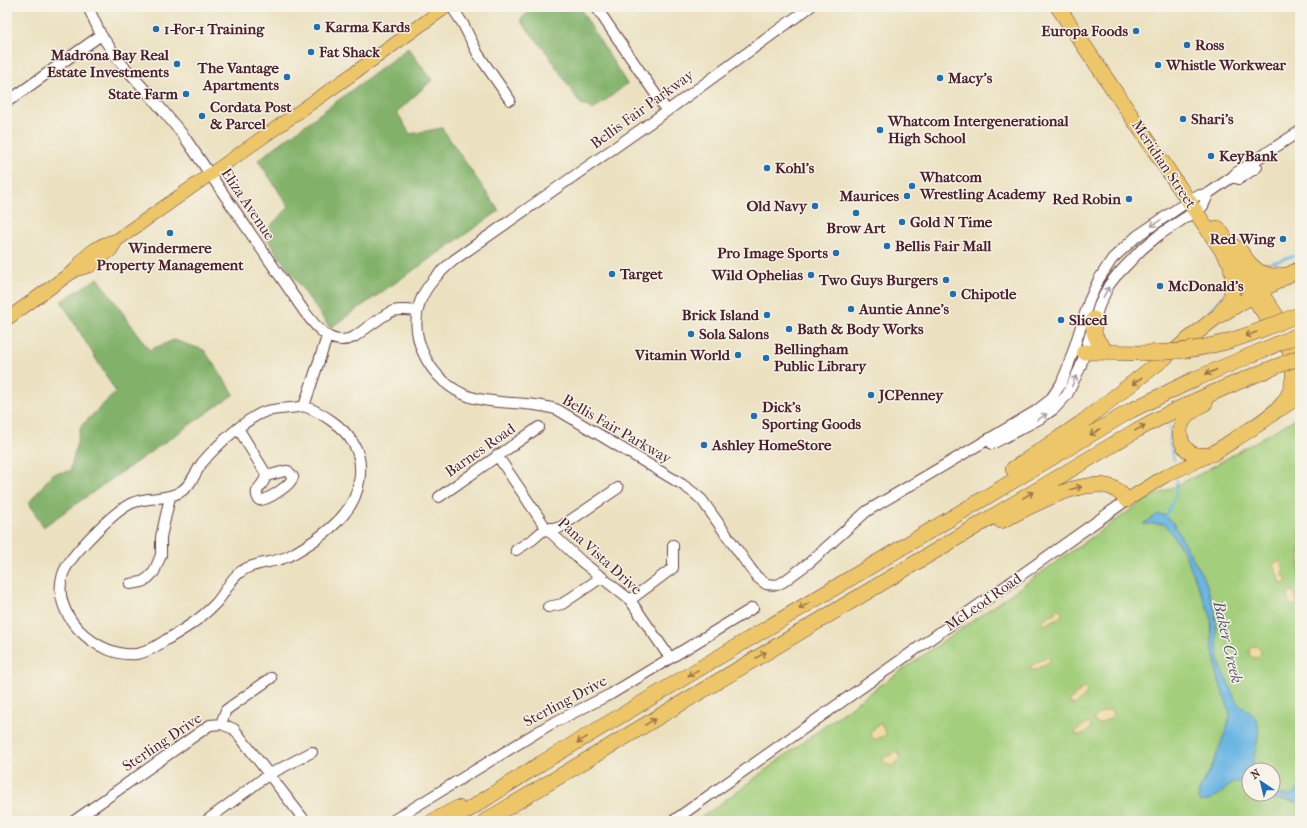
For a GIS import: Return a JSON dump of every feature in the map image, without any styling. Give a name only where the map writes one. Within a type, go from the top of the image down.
[{"type":"highway","name":"Meridian Street","points":[[1058,7],[1096,64],[1227,241]]},
{"type":"highway","name":"Meridian Street","points":[[1067,7],[1198,201],[1231,264],[1257,294],[1289,343]]},
{"type":"highway","points":[[1096,64],[1104,68],[1124,98],[1131,100]]},
{"type":"highway","points":[[1227,241],[1241,252],[1248,263],[1259,272],[1272,276],[1294,272]]},
{"type":"highway","points":[[838,585],[1063,437],[1104,407],[1215,318],[1226,307],[1232,296],[1234,283],[1231,264]]},
{"type":"highway","points":[[1215,318],[1294,272]]},
{"type":"highway","points":[[1078,356],[1107,352],[1144,353],[1186,351],[1251,335],[1300,314]]},
{"type":"highway","points":[[1094,319],[1094,334],[1107,352]]},
{"type":"highway","points":[[451,821],[540,764],[1130,411],[1195,379],[1247,357],[1289,343]]},
{"type":"highway","points":[[1212,454],[1196,455],[1186,449],[1180,433],[1182,422],[1195,409],[1260,373],[1289,343]]},
{"type":"highway","points":[[1276,412],[1292,388],[1294,375],[1289,343]]},
{"type":"highway","points":[[485,821],[1137,430],[1172,411],[1260,373]]},
{"type":"highway","name":"McLeod Road","points":[[1212,454],[1276,412]]},
{"type":"highway","points":[[887,580],[990,526],[1046,499],[1071,489],[1092,485],[1107,486],[1116,489],[1127,500]]},
{"type":"highway","points":[[504,821],[616,742]]},
{"type":"highway","points":[[433,821],[540,764]]},
{"type":"main road","points":[[7,318],[75,270],[83,258],[105,243],[117,240],[446,7]]},
{"type":"main road","name":"Meridian Street","points":[[1227,241],[1257,294]]},
{"type":"main road","name":"McLeod Road","points":[[1276,412],[1300,397]]},
{"type":"main road","name":"McLeod Road","points":[[1127,500],[1166,476],[1212,454]]},
{"type":"street","name":"Eliza Avenue","points":[[88,7],[101,35],[121,63],[176,126],[316,327],[327,337]]},
{"type":"street","points":[[452,7],[463,24],[478,54],[510,100]]},
{"type":"street","points":[[596,7],[667,111]]},
{"type":"street","name":"Bellis Fair Parkway","points":[[810,7],[667,111],[454,260],[432,281],[420,301],[416,322],[424,355],[430,366],[440,378],[451,387],[468,396],[480,399],[544,405],[558,410],[683,485],[694,493],[710,510],[757,578],[766,584],[778,584],[783,582],[810,562],[867,511],[956,459],[981,450],[1041,418],[1054,409],[1067,395],[1093,292],[1099,279],[1112,259],[1137,236],[1198,201]]},
{"type":"street","points":[[7,102],[101,35]]},
{"type":"street","points":[[1198,201],[1271,149],[1300,132]]},
{"type":"street","name":"Bellis Fair Parkway","points":[[1078,356],[1109,285],[1123,268],[1198,201]]},
{"type":"street","points":[[304,406],[327,337],[339,340],[346,339],[354,336],[392,312],[400,310],[417,311]]},
{"type":"street","points":[[304,406],[326,417],[342,430],[353,443],[358,454],[360,479],[357,491],[346,513],[323,534],[288,556],[273,562],[245,569],[234,578],[221,597],[202,616],[154,648],[137,654],[108,650],[89,638],[74,624],[67,613],[60,593],[62,575],[68,563],[88,540],[111,518],[131,503],[147,499],[170,497],[182,491],[192,480],[206,458],[238,428],[249,420],[265,412],[304,406]]},
{"type":"street","name":"Barnes Road","points":[[439,497],[539,427]]},
{"type":"street","points":[[238,428],[266,474]]},
{"type":"street","name":"Pana Vista Drive","points":[[497,455],[546,528],[581,561],[630,600],[670,658]]},
{"type":"street","points":[[516,550],[532,540],[546,528],[559,528],[618,488]]},
{"type":"street","points":[[130,584],[142,582],[154,572],[161,555],[161,537],[170,497]]},
{"type":"street","name":"McLeod Road","points":[[673,821],[1127,500]]},
{"type":"street","points":[[630,600],[673,568],[673,545]]},
{"type":"street","points":[[548,607],[562,604],[602,577]]},
{"type":"street","name":"Sterling Drive","points":[[392,821],[549,725],[611,694],[753,608]]},
{"type":"street","points":[[221,724],[226,710],[271,678]]},
{"type":"street","name":"Sterling Drive","points":[[74,821],[210,725],[221,724],[234,729],[305,821]]},
{"type":"street","points":[[206,821],[268,775],[312,752]]},
{"type":"green space","points":[[534,7],[579,7],[627,84],[593,110],[580,103],[547,53],[520,20]]},
{"type":"green space","points":[[408,48],[432,80],[397,112],[410,134],[442,128],[499,211],[330,328],[263,233],[289,207],[258,160]]},
{"type":"green space","points":[[98,278],[149,350],[174,340],[204,350],[234,394],[43,527],[29,503],[52,474],[70,471],[81,426],[116,392],[61,301]]},
{"type":"green space","points":[[1300,416],[1300,821],[697,821],[864,697],[1142,502],[1198,475]]},
{"type":"sand","points":[[1277,561],[1280,561],[1284,569],[1283,575],[1287,581],[1284,584],[1280,582],[1276,569],[1273,566]]},
{"type":"sand","points":[[1292,591],[1297,602],[1296,605],[1292,606],[1288,601],[1288,594]]},
{"type":"sand","points":[[1056,609],[1059,609],[1062,612],[1062,616],[1045,625],[1043,623],[1045,619],[1054,614]]},
{"type":"sand","points":[[1253,646],[1257,646],[1261,652],[1257,658],[1253,658],[1249,654],[1249,650]]},
{"type":"sand","points":[[1048,656],[1050,660],[1049,662],[1035,670],[1029,670],[1031,666]]},
{"type":"sand","points":[[1084,687],[1087,690],[1086,695],[1083,698],[1075,705],[1069,702],[1070,700]]},
{"type":"sand","points":[[1111,710],[1113,715],[1109,719],[1099,724],[1094,722],[1094,719],[1099,714]]},
{"type":"sand","points":[[880,723],[887,734],[875,740],[870,733]]},
{"type":"sand","points":[[1088,723],[1091,726],[1090,730],[1081,735],[1076,735],[1075,732],[1083,725]]},
{"type":"sand","points":[[896,751],[898,752],[900,758],[895,765],[885,764],[885,757]]},
{"type":"water","points":[[1158,514],[1164,515],[1173,523],[1206,582],[1215,611],[1220,664],[1236,701],[1255,717],[1258,723],[1259,729],[1253,762],[1241,762],[1241,781],[1233,783],[1218,795],[1201,802],[1198,800],[1199,790],[1211,769],[1228,725],[1230,713],[1219,681],[1212,647],[1211,617],[1184,552],[1165,524],[1143,524]]},
{"type":"water","points":[[1300,787],[1300,804],[1299,802],[1281,800],[1281,795],[1288,796],[1293,794]]},
{"type":"waterway","name":"Baker Creek","points":[[1271,263],[1300,254]]},
{"type":"waterway","name":"Baker Creek","points":[[1209,312],[1223,296]]},
{"type":"waterway","name":"Baker Creek","points":[[1170,427],[1170,445],[1174,460]]},
{"type":"waterway","name":"Baker Creek","points":[[1165,518],[1175,497],[1177,480]]},
{"type":"place","name":"Karma Kards","points":[[317,27]]},
{"type":"place","name":"1-For-1 Training","points":[[156,29]]},
{"type":"place","name":"Europa Foods","points":[[1136,31]]},
{"type":"place","name":"Ross","points":[[1187,45]]},
{"type":"place","name":"Fat Shack","points":[[311,52]]},
{"type":"place","name":"Madrona Bay Real Estate Investments","points":[[177,64]]},
{"type":"place","name":"Whistle Workwear","points":[[1158,65]]},
{"type":"place","name":"The Vantage Apartments","points":[[287,77]]},
{"type":"place","name":"Macy's","points":[[940,78]]},
{"type":"place","name":"State Farm","points":[[186,94]]},
{"type":"place","name":"Cordata Post & Parcel","points":[[202,116]]},
{"type":"place","name":"Shari's","points":[[1183,119]]},
{"type":"place","name":"Whatcom Intergenerational High School","points":[[880,130]]},
{"type":"place","name":"KeyBank","points":[[1211,156]]},
{"type":"place","name":"Kohl's","points":[[767,168]]},
{"type":"place","name":"Whatcom Wrestling Academy","points":[[912,186]]},
{"type":"place","name":"Maurices","points":[[907,196]]},
{"type":"place","name":"Red Robin","points":[[1129,199]]},
{"type":"place","name":"Old Navy","points":[[815,206]]},
{"type":"place","name":"Brow Art","points":[[856,213]]},
{"type":"place","name":"Gold N Time","points":[[902,222]]},
{"type":"place","name":"Windermere Property Management","points":[[170,233]]},
{"type":"place","name":"Red Wing","points":[[1283,239]]},
{"type":"place","name":"Bellis Fair Mall","points":[[887,246]]},
{"type":"place","name":"Pro Image Sports","points":[[836,253]]},
{"type":"place","name":"Target","points":[[612,274]]},
{"type":"place","name":"Wild Ophelias","points":[[811,275]]},
{"type":"place","name":"Two Guys Burgers","points":[[946,280]]},
{"type":"place","name":"McDonald's","points":[[1160,286]]},
{"type":"place","name":"Chipotle","points":[[953,294]]},
{"type":"place","name":"Auntie Anne's","points":[[851,309]]},
{"type":"place","name":"Brick Island","points":[[767,315]]},
{"type":"place","name":"Sliced","points":[[1061,320]]},
{"type":"place","name":"Bath & Body Works","points":[[789,329]]},
{"type":"place","name":"Sola Salons","points":[[691,334]]},
{"type":"place","name":"Vitamin World","points":[[738,355]]},
{"type":"place","name":"Bellingham Public Library","points":[[766,358]]},
{"type":"place","name":"JCPenney","points":[[871,395]]},
{"type":"place","name":"Dick's Sporting Goods","points":[[754,416]]},
{"type":"place","name":"Ashley HomeStore","points":[[704,445]]}]
